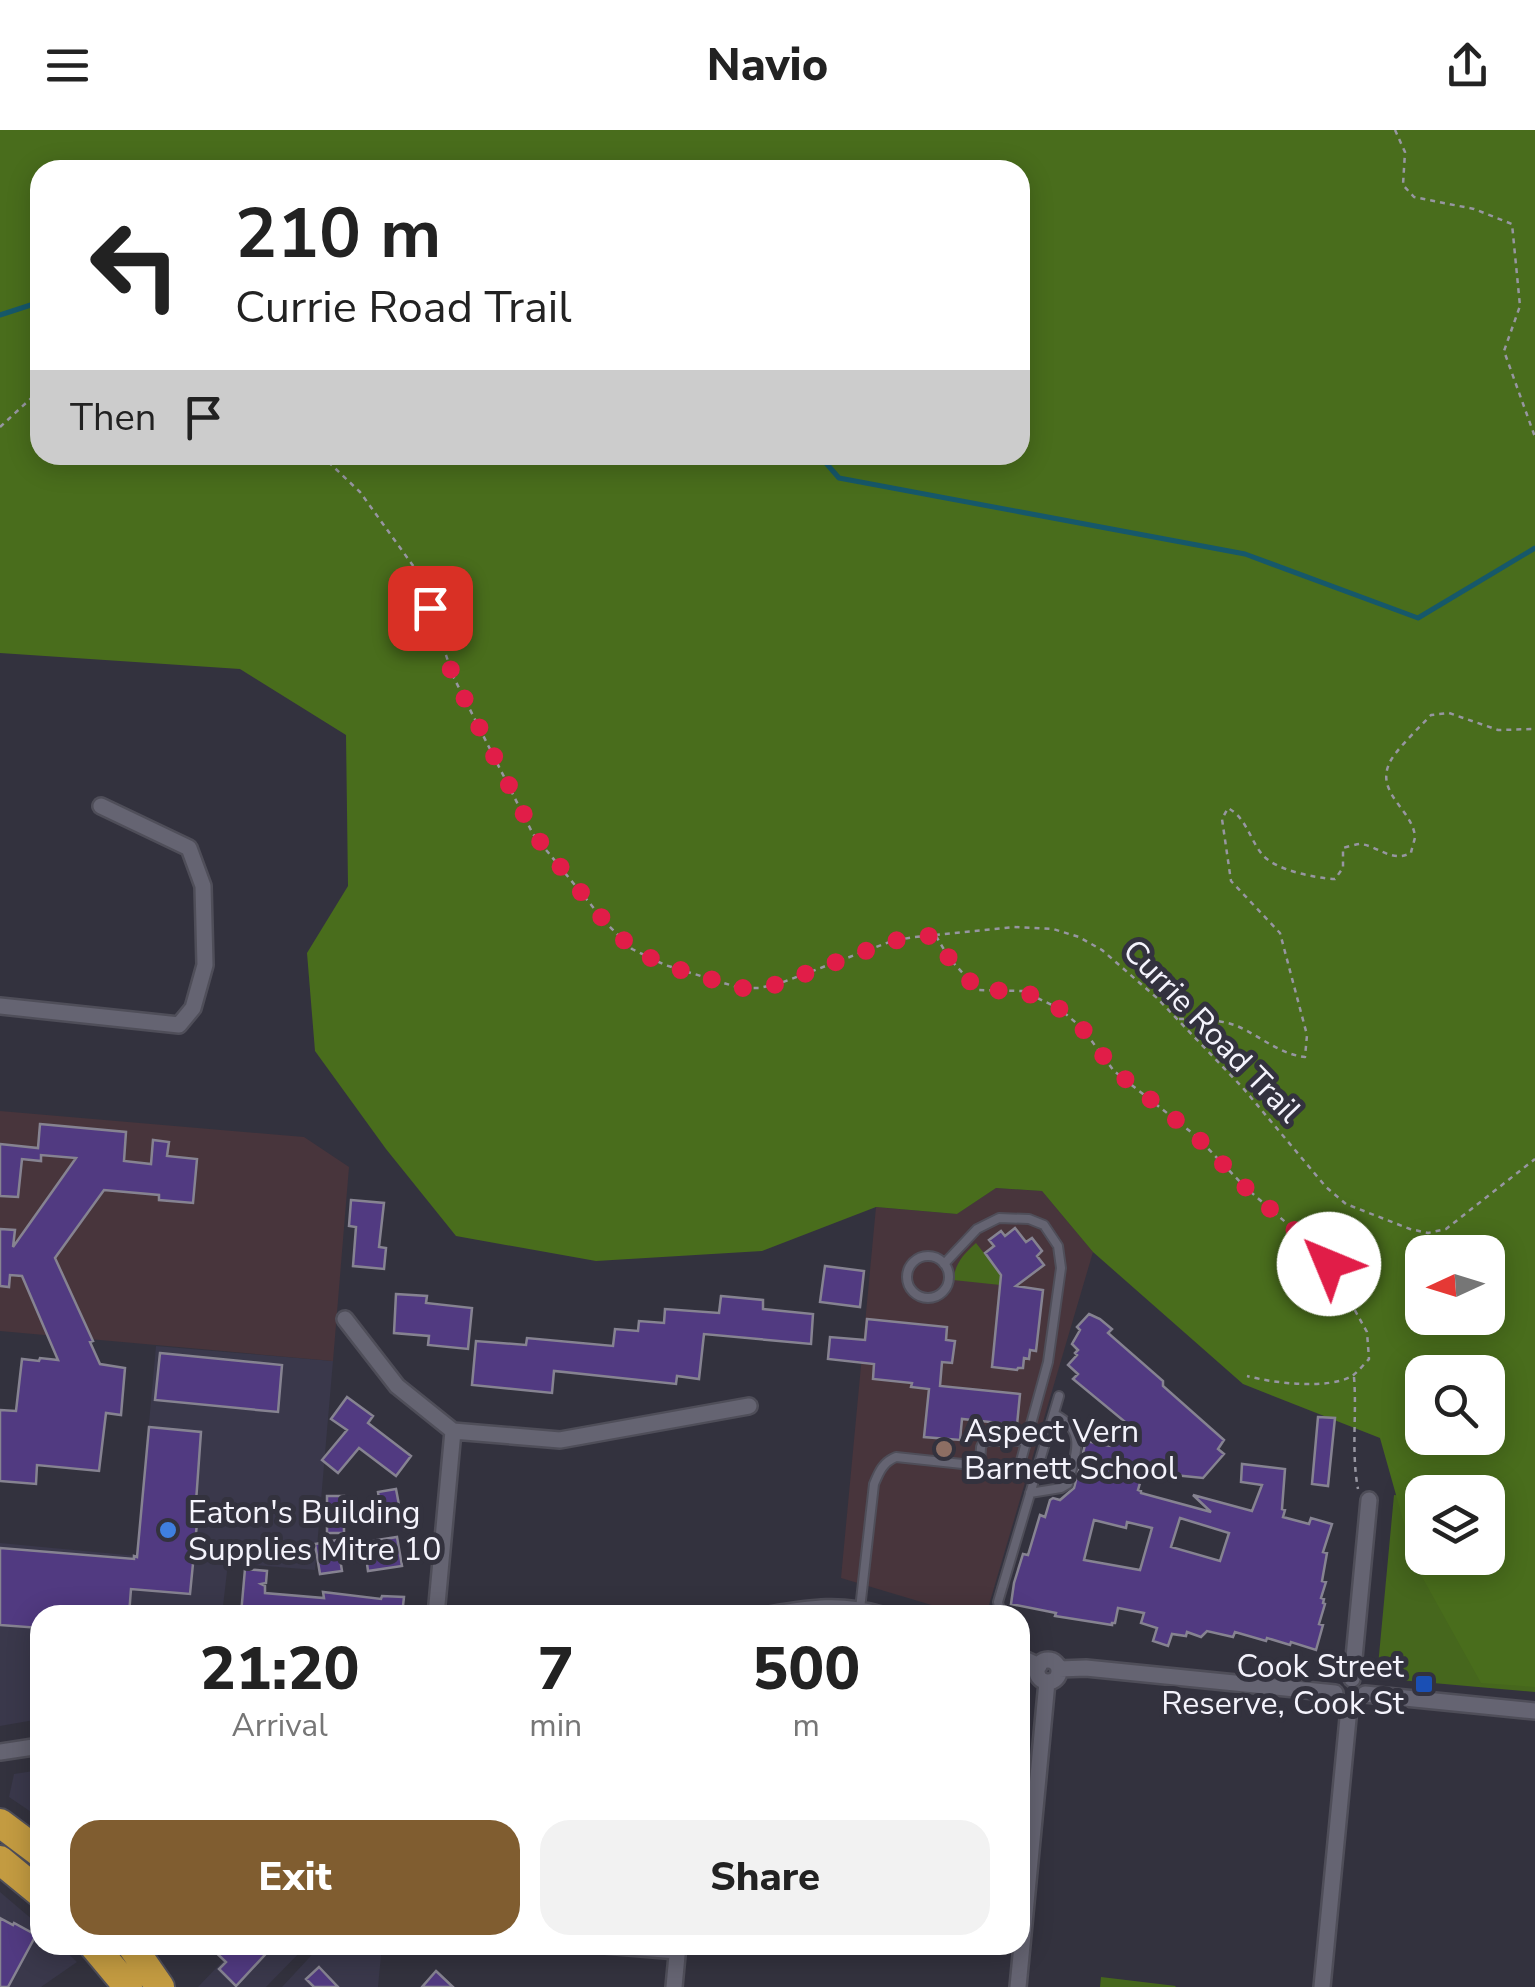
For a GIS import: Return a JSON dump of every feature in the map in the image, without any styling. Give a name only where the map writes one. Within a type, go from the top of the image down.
[{"type":"highway","points":[[0,1823],[30,1846]]},
{"type":"highway","points":[[0,1860],[30,1885]]},
{"type":"highway","points":[[101,1955],[128,1987]]},
{"type":"highway","points":[[138,1955],[160,1987]]},
{"type":"street","points":[[0,1006],[179,1025],[193,1008],[205,965],[202,886],[189,848],[101,806]]},
{"type":"street","points":[[345,1319],[397,1386],[452,1430],[560,1440],[749,1406]]},
{"type":"street","points":[[437,1605],[452,1430]]},
{"type":"street","points":[[1352,1679],[1369,1500]]},
{"type":"street","points":[[1039,1666],[1049,1660],[1059,1669]]},
{"type":"street","points":[[1030,1661],[1039,1666]]},
{"type":"street","points":[[1039,1666],[1038,1676],[1047,1682]]},
{"type":"street","points":[[1059,1669],[1086,1668],[1336,1692]]},
{"type":"street","points":[[1047,1682],[1056,1678],[1059,1669]]},
{"type":"street","points":[[1352,1679],[1361,1684],[1364,1694],[1360,1704],[1349,1708],[1341,1705],[1336,1692],[1342,1682],[1352,1679]]},
{"type":"street","points":[[1030,1861],[1047,1682]]},
{"type":"street","points":[[1364,1694],[1535,1711]]},
{"type":"street","points":[[1322,1987],[1349,1708]]},
{"type":"street","points":[[0,1752],[30,1748]]},
{"type":"street","points":[[674,1987],[677,1955]]},
{"type":"street","points":[[1018,1987],[1021,1955]]},
{"type":"lane","points":[[860,1605],[874,1484],[881,1468],[896,1457],[1019,1468],[1048,1362],[1061,1268],[1058,1246],[1044,1224],[999,1218],[977,1230],[944,1264]]},
{"type":"lane","points":[[932,1257],[944,1264],[948,1278],[943,1291],[931,1298],[911,1290],[907,1276],[912,1263],[932,1257]]},
{"type":"lane","points":[[999,1605],[1059,1396]]},
{"type":"lane","points":[[1030,1493],[1068,1484],[1077,1446],[1075,1432],[1066,1420],[1054,1414]]},
{"type":"lane","points":[[980,1466],[984,1441],[1026,1441]]},
{"type":"path","points":[[1396,130],[1404,152],[1403,184],[1414,197],[1474,209],[1512,224],[1520,306],[1504,351],[1535,436]]},
{"type":"path","points":[[0,427],[30,399]]},
{"type":"path","name":"Currie Road Trail","points":[[332,465],[360,492],[419,574],[453,676],[534,834],[606,923],[632,948],[664,965],[740,988],[759,988],[892,941],[1014,927],[1053,929],[1079,936],[1102,950],[1177,1019],[1243,1088],[1326,1187],[1346,1204],[1428,1233],[1446,1229],[1535,1159]]},
{"type":"path","points":[[1177,1019],[1202,1018],[1234,1025],[1290,1055],[1305,1056],[1308,1035],[1280,932],[1231,881],[1222,819],[1228,808],[1240,814],[1263,858],[1284,868],[1336,879],[1342,868],[1343,848],[1360,843],[1386,854],[1403,857],[1411,852],[1415,838],[1386,778],[1389,762],[1431,714],[1449,713],[1498,730],[1535,729]]},
{"type":"path","points":[[935,935],[949,958],[978,990],[1023,991],[1060,1009],[1082,1028],[1114,1070],[1196,1136],[1329,1264],[1367,1332],[1369,1359],[1354,1375],[1338,1381],[1314,1384],[1248,1376]]},
{"type":"path","points":[[1354,1375],[1353,1451],[1357,1488],[1369,1500]]},
{"type":"shaded area","points":[[0,1111],[304,1137],[349,1167],[333,1361],[0,1331]]},
{"type":"shaded area","name":"Aspect Vern Barnett School","points":[[996,1188],[1042,1191],[1093,1252],[989,1605],[931,1605],[841,1578],[876,1207],[957,1214]]},
{"type":"shaded area","points":[[156,1346],[333,1361],[315,1570],[228,1563],[223,1605],[30,1605],[30,1721],[0,1726],[0,1543],[137,1556]]},
{"type":"shaded area","points":[[30,1772],[30,1811],[9,1797],[14,1774]]},
{"type":"shaded area","points":[[0,1892],[30,1918],[30,1955],[70,1955],[77,1962],[41,1987],[0,1987]]},
{"type":"shaded area","points":[[228,1955],[297,1955],[266,1987],[198,1987]]},
{"type":"shaded area","points":[[312,1955],[381,1955],[378,1987],[282,1987]]},
{"type":"green space","points":[[0,130],[1535,130],[1535,1687],[1481,1683],[1421,1575],[1505,1575],[1505,1475],[1405,1475],[1405,1527],[1380,1438],[1243,1384],[1093,1252],[1042,1191],[996,1188],[957,1214],[876,1207],[762,1251],[596,1261],[456,1236],[315,1051],[307,953],[348,886],[346,735],[240,669],[0,653]]},
{"type":"green space","points":[[976,1243],[1010,1286],[953,1280],[961,1259]]},
{"type":"green space","points":[[1394,1495],[1405,1496],[1405,1575],[1505,1575],[1505,1540],[1535,1507],[1535,1692],[1388,1679],[1378,1666]]},
{"type":"green space","points":[[1101,1977],[1176,1986],[1100,1987]]},
{"type":"building","points":[[40,1124],[126,1132],[124,1161],[151,1164],[153,1140],[169,1142],[167,1156],[197,1159],[193,1203],[159,1200],[159,1195],[104,1190],[55,1258],[100,1364],[125,1368],[121,1415],[106,1413],[99,1471],[37,1465],[36,1484],[0,1481],[0,1410],[16,1411],[22,1359],[58,1360],[22,1276],[10,1275],[9,1287],[0,1286],[0,1229],[15,1230],[13,1247],[76,1158],[41,1155],[41,1161],[22,1159],[18,1197],[0,1196],[0,1144],[38,1148]]},
{"type":"building","points":[[351,1200],[384,1203],[379,1247],[386,1248],[384,1269],[353,1266],[356,1227],[349,1226]]},
{"type":"building","points":[[1015,1228],[1026,1242],[1032,1238],[1042,1251],[1037,1256],[1044,1265],[1016,1286],[1043,1290],[1036,1351],[1030,1350],[1029,1359],[1024,1358],[1023,1368],[1017,1370],[992,1367],[1001,1275],[985,1253],[994,1246],[989,1240],[1001,1231],[1005,1236]]},
{"type":"building","points":[[825,1266],[864,1271],[860,1307],[820,1302]]},
{"type":"building","points":[[396,1294],[427,1296],[426,1303],[472,1308],[468,1349],[428,1345],[429,1336],[394,1333]]},
{"type":"building","points":[[721,1296],[763,1300],[763,1309],[813,1314],[811,1344],[704,1334],[699,1379],[677,1376],[676,1384],[554,1371],[552,1393],[472,1385],[476,1341],[526,1345],[527,1338],[613,1346],[615,1329],[638,1331],[639,1321],[664,1323],[665,1309],[719,1313]]},
{"type":"building","points":[[1089,1314],[1100,1319],[1112,1329],[1108,1333],[1224,1440],[1218,1449],[1224,1454],[1203,1478],[1174,1475],[1158,1461],[1145,1466],[1138,1490],[1141,1493],[1211,1512],[1193,1495],[1252,1511],[1262,1485],[1241,1482],[1242,1464],[1285,1469],[1283,1517],[1309,1524],[1311,1518],[1332,1524],[1323,1552],[1327,1553],[1321,1598],[1325,1604],[1316,1650],[1235,1632],[1233,1637],[1207,1631],[1201,1637],[1187,1632],[1186,1636],[1172,1634],[1168,1646],[1153,1641],[1157,1628],[1141,1623],[1144,1613],[1118,1608],[1112,1625],[1011,1604],[1023,1554],[1028,1555],[1040,1515],[1045,1517],[1050,1500],[1060,1500],[1074,1488],[1086,1441],[1110,1446],[1126,1428],[1124,1421],[1073,1379],[1078,1374],[1068,1365],[1077,1355],[1072,1344],[1080,1330],[1077,1327]],"holes":[[[1180,1518],[1229,1533],[1220,1561],[1171,1547]],[[1094,1520],[1126,1528],[1127,1522],[1152,1528],[1140,1570],[1084,1560]]]},
{"type":"building","points":[[867,1319],[947,1327],[946,1340],[955,1341],[952,1363],[942,1362],[940,1386],[1020,1394],[1017,1425],[962,1419],[960,1440],[924,1437],[929,1389],[873,1379],[874,1364],[828,1359],[830,1337],[865,1340]]},
{"type":"building","points":[[160,1353],[282,1365],[278,1412],[155,1400]]},
{"type":"building","points":[[347,1397],[373,1416],[368,1423],[411,1456],[396,1476],[359,1448],[338,1473],[322,1460],[347,1430],[331,1419]]},
{"type":"building","points":[[1318,1417],[1335,1418],[1328,1486],[1312,1484]]},
{"type":"building","points":[[149,1427],[201,1432],[190,1594],[131,1589],[130,1605],[30,1605],[30,1627],[0,1625],[0,1548],[137,1557]]},
{"type":"building","points":[[396,1489],[402,1521],[383,1524],[378,1492]]},
{"type":"building","points":[[327,1496],[344,1496],[344,1533],[327,1533]]},
{"type":"building","points":[[397,1537],[402,1566],[368,1571],[364,1542]]},
{"type":"building","points":[[337,1540],[342,1571],[320,1574],[315,1544]]},
{"type":"building","points":[[245,1569],[267,1571],[266,1583],[261,1584],[265,1593],[324,1598],[323,1592],[381,1599],[404,1597],[403,1605],[242,1605]]},
{"type":"building","points":[[0,1918],[30,1932],[30,1946],[8,1987],[0,1987]]},
{"type":"building","points":[[219,1955],[265,1955],[236,1986],[219,1969],[226,1962]]},
{"type":"building","points":[[319,1967],[338,1987],[314,1987],[306,1979]]},
{"type":"building","points":[[436,1971],[453,1987],[422,1987]]},
{"type":"waterway","points":[[0,315],[30,305]]},
{"type":"waterway","points":[[828,465],[839,478],[1245,554],[1418,618],[1535,548]]},
{"type":"place","name":"Aspect Vern Barnett School","points":[[944,1449]]},
{"type":"place","name":"Eaton's Building Supplies Mitre 10","points":[[168,1530]]},
{"type":"place","name":"Cook Street Reserve, Cook St","points":[[1424,1684]]},
{"type":"route","points":[[430,608],[453,676],[534,834],[606,923],[632,948],[664,965],[740,988],[759,988],[892,941],[935,935],[949,958],[978,990],[1023,991],[1060,1009],[1082,1028],[1114,1070],[1196,1136],[1329,1264]]}]
